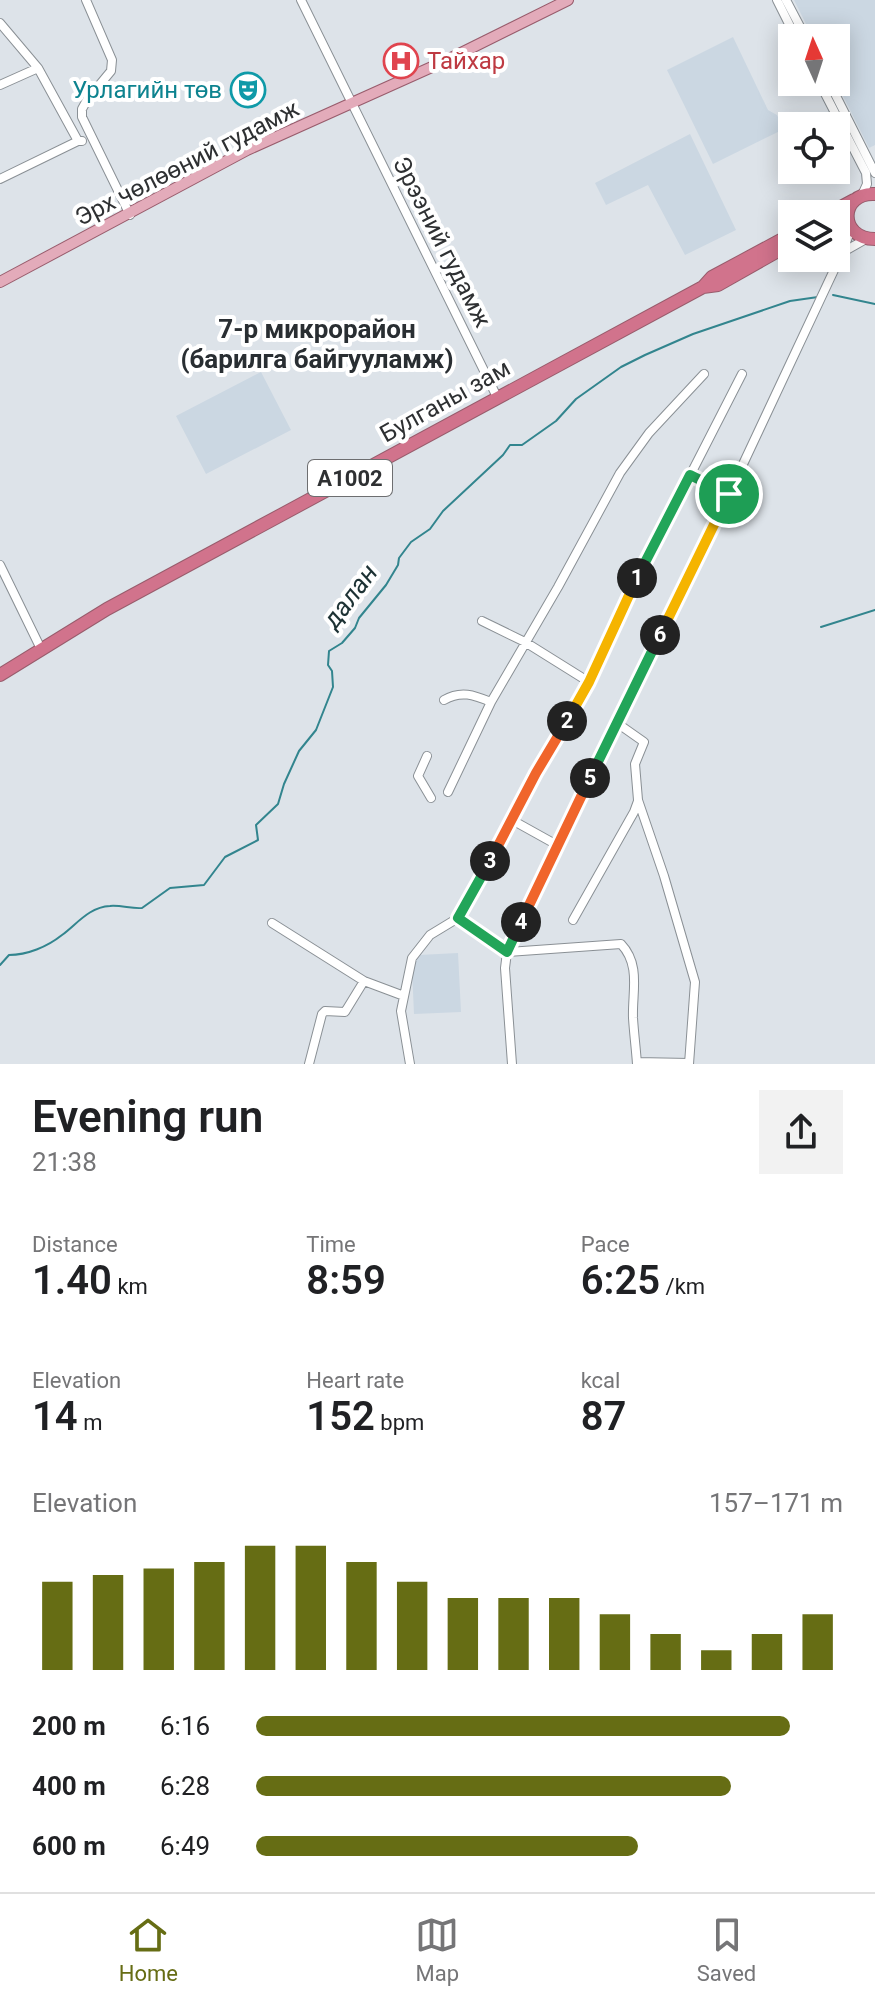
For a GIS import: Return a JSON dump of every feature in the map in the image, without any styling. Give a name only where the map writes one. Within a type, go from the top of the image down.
[{"type":"highway","points":[[850,229],[870,239]]},
{"type":"highway","name":"Булганы зам","points":[[0,675],[117,603],[703,287],[712,277],[778,242]]},
{"type":"highway","name":"Булганы зам","points":[[703,287],[718,285],[778,251]]},
{"type":"main road","name":"Эрх чөлөөний гудамж","points":[[0,282],[247,150],[294,127],[352,105],[549,4],[568,0]]},
{"type":"street","points":[[86,0],[112,60],[111,71],[82,109],[84,124],[130,215]]},
{"type":"street","name":"Эрээний гудамж","points":[[301,0],[497,397]]},
{"type":"street","points":[[777,0],[789,24]]},
{"type":"street","points":[[786,0],[799,24]]},
{"type":"street","points":[[0,23],[38,68],[78,141]]},
{"type":"street","points":[[0,85],[38,68]]},
{"type":"street","points":[[826,96],[866,173],[865,196]]},
{"type":"street","points":[[836,96],[875,173]]},
{"type":"street","points":[[0,179],[78,141],[93,143]]},
{"type":"street","points":[[850,247],[870,239]]},
{"type":"street","points":[[512,1064],[505,968],[507,952],[729,494],[830,272]]},
{"type":"street","points":[[448,792],[491,702],[620,473],[649,433],[704,374]]},
{"type":"street","points":[[410,1064],[401,1021],[412,958],[430,935],[458,918],[589,682],[610,632],[742,374]]},
{"type":"street","points":[[690,475],[729,494]]},
{"type":"street","points":[[0,565],[41,649]]},
{"type":"street","points":[[482,621],[525,642],[589,682]]},
{"type":"street","points":[[444,700],[469,693],[491,702]]},
{"type":"street","points":[[458,918],[507,952],[621,944],[631,955],[635,981],[633,1015],[637,1063],[689,1063],[695,982],[638,800],[635,764],[644,742],[617,723]]},
{"type":"street","points":[[427,756],[418,776],[431,798]]},
{"type":"street","points":[[573,920],[638,800]]},
{"type":"street","points":[[512,820],[557,845]]},
{"type":"street","points":[[272,923],[364,981],[404,996]]},
{"type":"street","points":[[309,1064],[322,1014],[325,1011],[345,1012],[364,981]]},
{"type":"shaded area","points":[[794,0],[875,0],[875,145],[869,148],[843,96],[850,96],[850,24],[806,24]]},
{"type":"shaded area","points":[[733,37],[768,110],[778,117],[778,132],[713,164],[667,70]]},
{"type":"shaded area","points":[[690,134],[736,230],[685,255],[648,185],[606,205],[595,183]]},
{"type":"shaded area","points":[[261,372],[291,430],[206,474],[176,416]]},
{"type":"shaded area","points":[[458,953],[461,1012],[414,1014],[412,969],[419,955]]},
{"type":"waterway","points":[[833,295],[875,304]]},
{"type":"waterway","name":"далан","points":[[0,965],[9,955],[30,952],[50,943],[96,909],[114,906],[142,908],[170,888],[204,885],[225,857],[258,840],[256,825],[278,804],[299,751],[316,730],[333,687],[332,671],[328,665],[329,651],[342,643],[355,628],[359,618],[386,585],[411,542],[430,529],[443,511],[510,445],[522,445],[556,421],[576,399],[621,367],[645,355],[693,334],[790,301],[818,297]]},
{"type":"waterway","points":[[821,627],[875,610]]},
{"type":"place","name":"Тайхар","points":[[401,61]]},
{"type":"place","name":"Урлагийн төв","points":[[248,90]]},
{"type":"district","name":"7-р микрорайон (барилга байгууламж)","points":[[317,344]]},
{"type":"route","points":[[690,475],[729,494],[507,952],[458,918],[589,682],[610,632],[690,475]]}]
